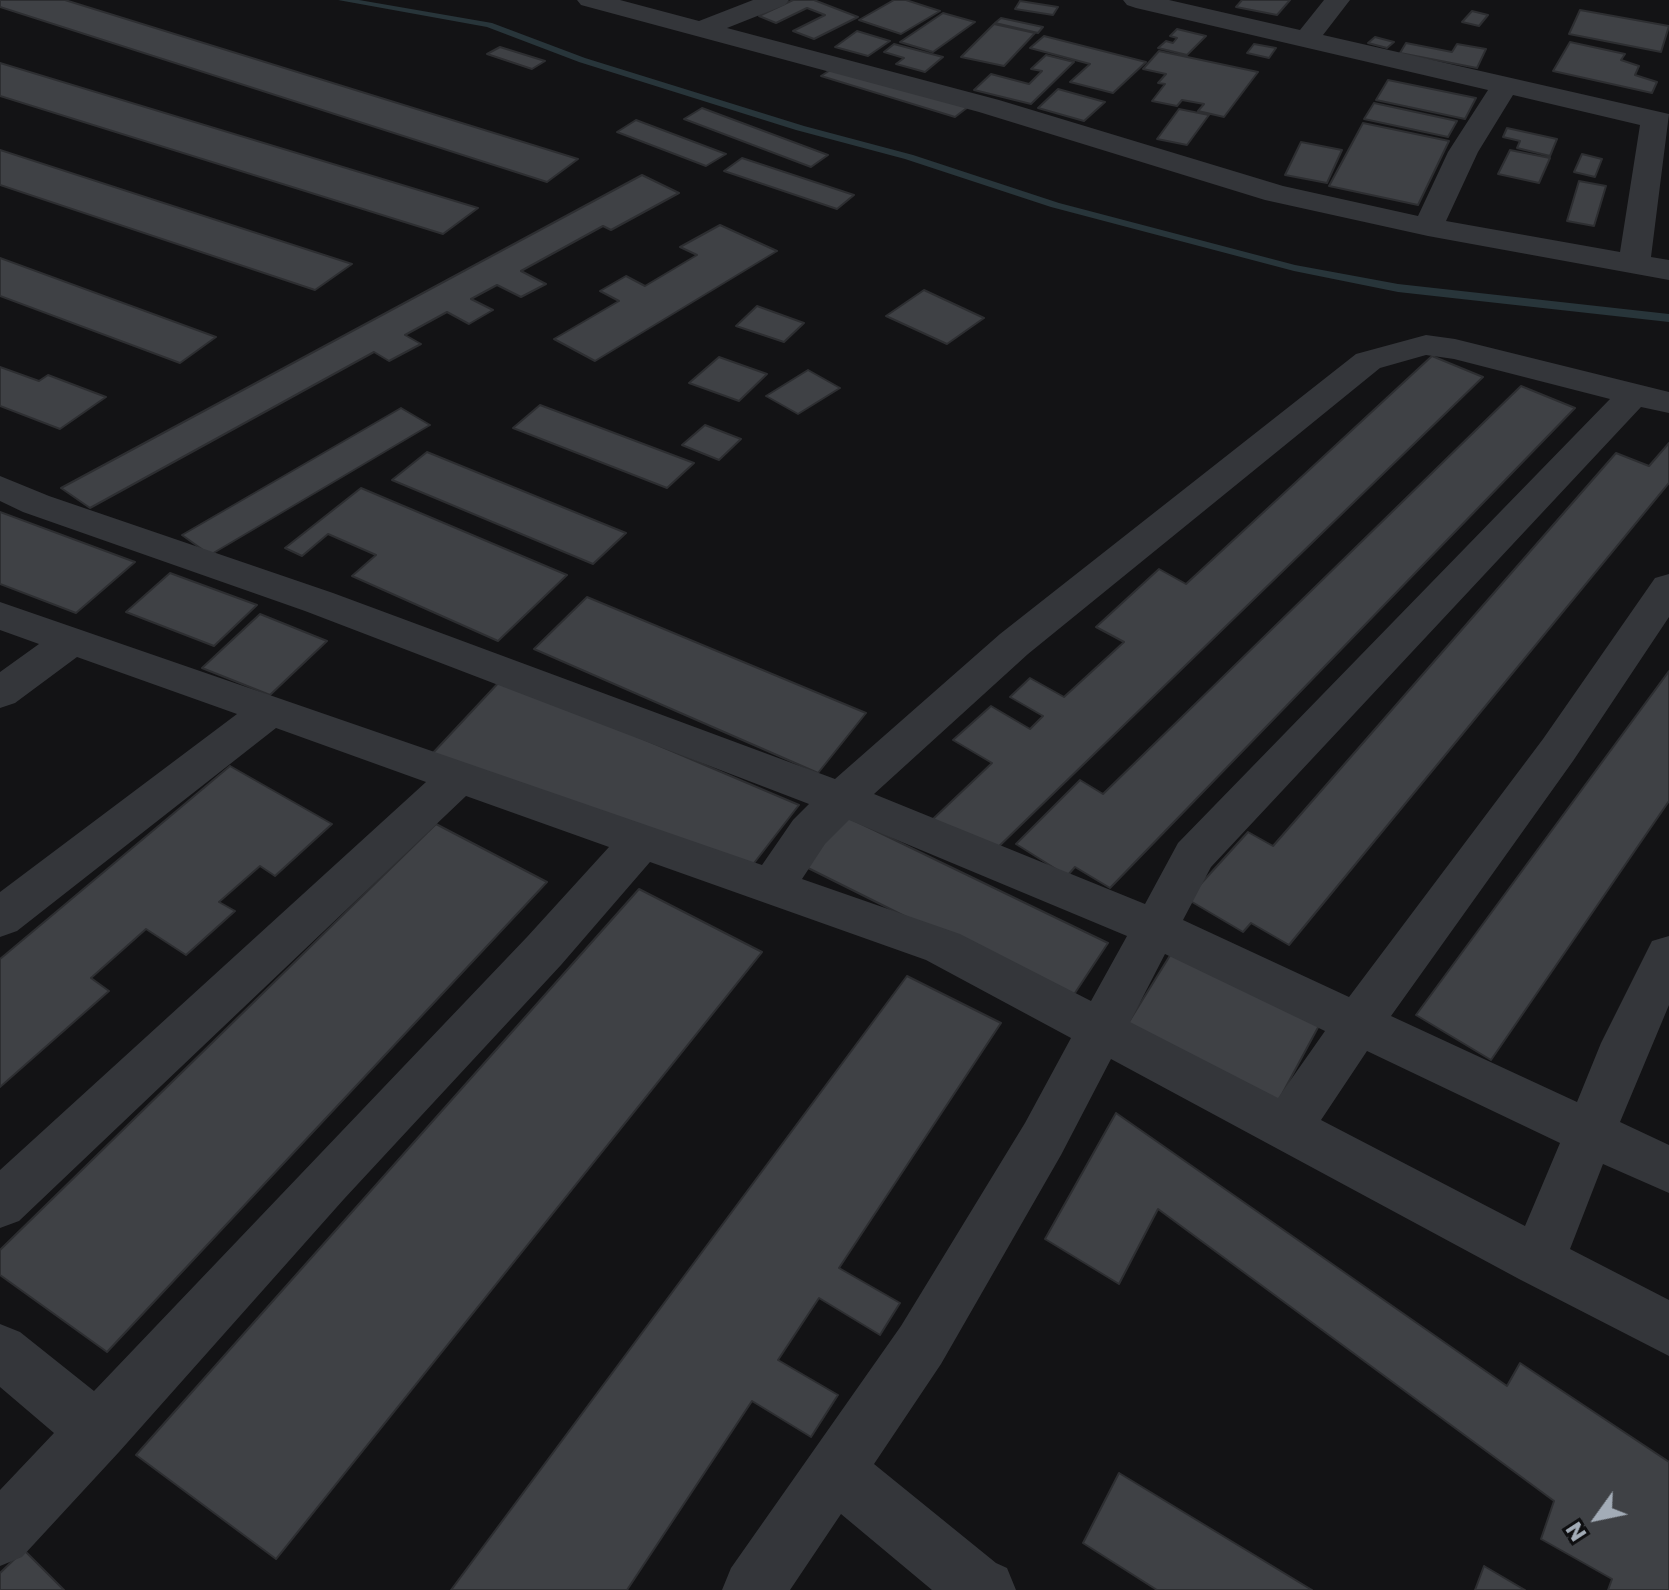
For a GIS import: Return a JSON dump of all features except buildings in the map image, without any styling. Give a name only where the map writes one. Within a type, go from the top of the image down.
[{"type":"street","points":[[590,0],[989,106],[1276,194],[1428,227],[1669,270]]},
{"type":"street","points":[[704,28],[776,0]]},
{"type":"street","points":[[1136,0],[1662,121],[1634,263]]},
{"type":"street","points":[[1306,40],[1337,0]]},
{"type":"street","points":[[1428,227],[1463,152],[1485,113],[1507,84]]},
{"type":"street","points":[[772,887],[809,832],[1014,644],[1368,361],[1426,345],[1455,349],[1652,399]]},
{"type":"street","points":[[753,1590],[921,1345],[1043,1139],[1194,855],[1652,399]]},
{"type":"street","points":[[0,487],[36,504],[319,602],[842,799],[1155,928],[1359,1022],[1589,1135],[1669,1170]]},
{"type":"street","points":[[1287,1127],[1359,1022],[1558,750],[1669,587]]},
{"type":"street","points":[[0,615],[943,947],[1669,1329]]},
{"type":"street","points":[[0,693],[72,640]]},
{"type":"street","points":[[0,918],[271,710]]},
{"type":"street","points":[[0,1204],[196,1025],[459,777]]},
{"type":"street","points":[[0,1535],[325,1182],[544,951],[641,841]]},
{"type":"street","points":[[1538,1261],[1626,1043],[1669,955]]},
{"type":"street","points":[[0,1351],[98,1431]]},
{"type":"street","points":[[835,1470],[974,1585],[985,1590]]},
{"type":"waterway","points":[[343,0],[489,25],[582,60],[800,128],[909,157],[1055,205],[1294,268],[1398,288],[1669,318]]}]
